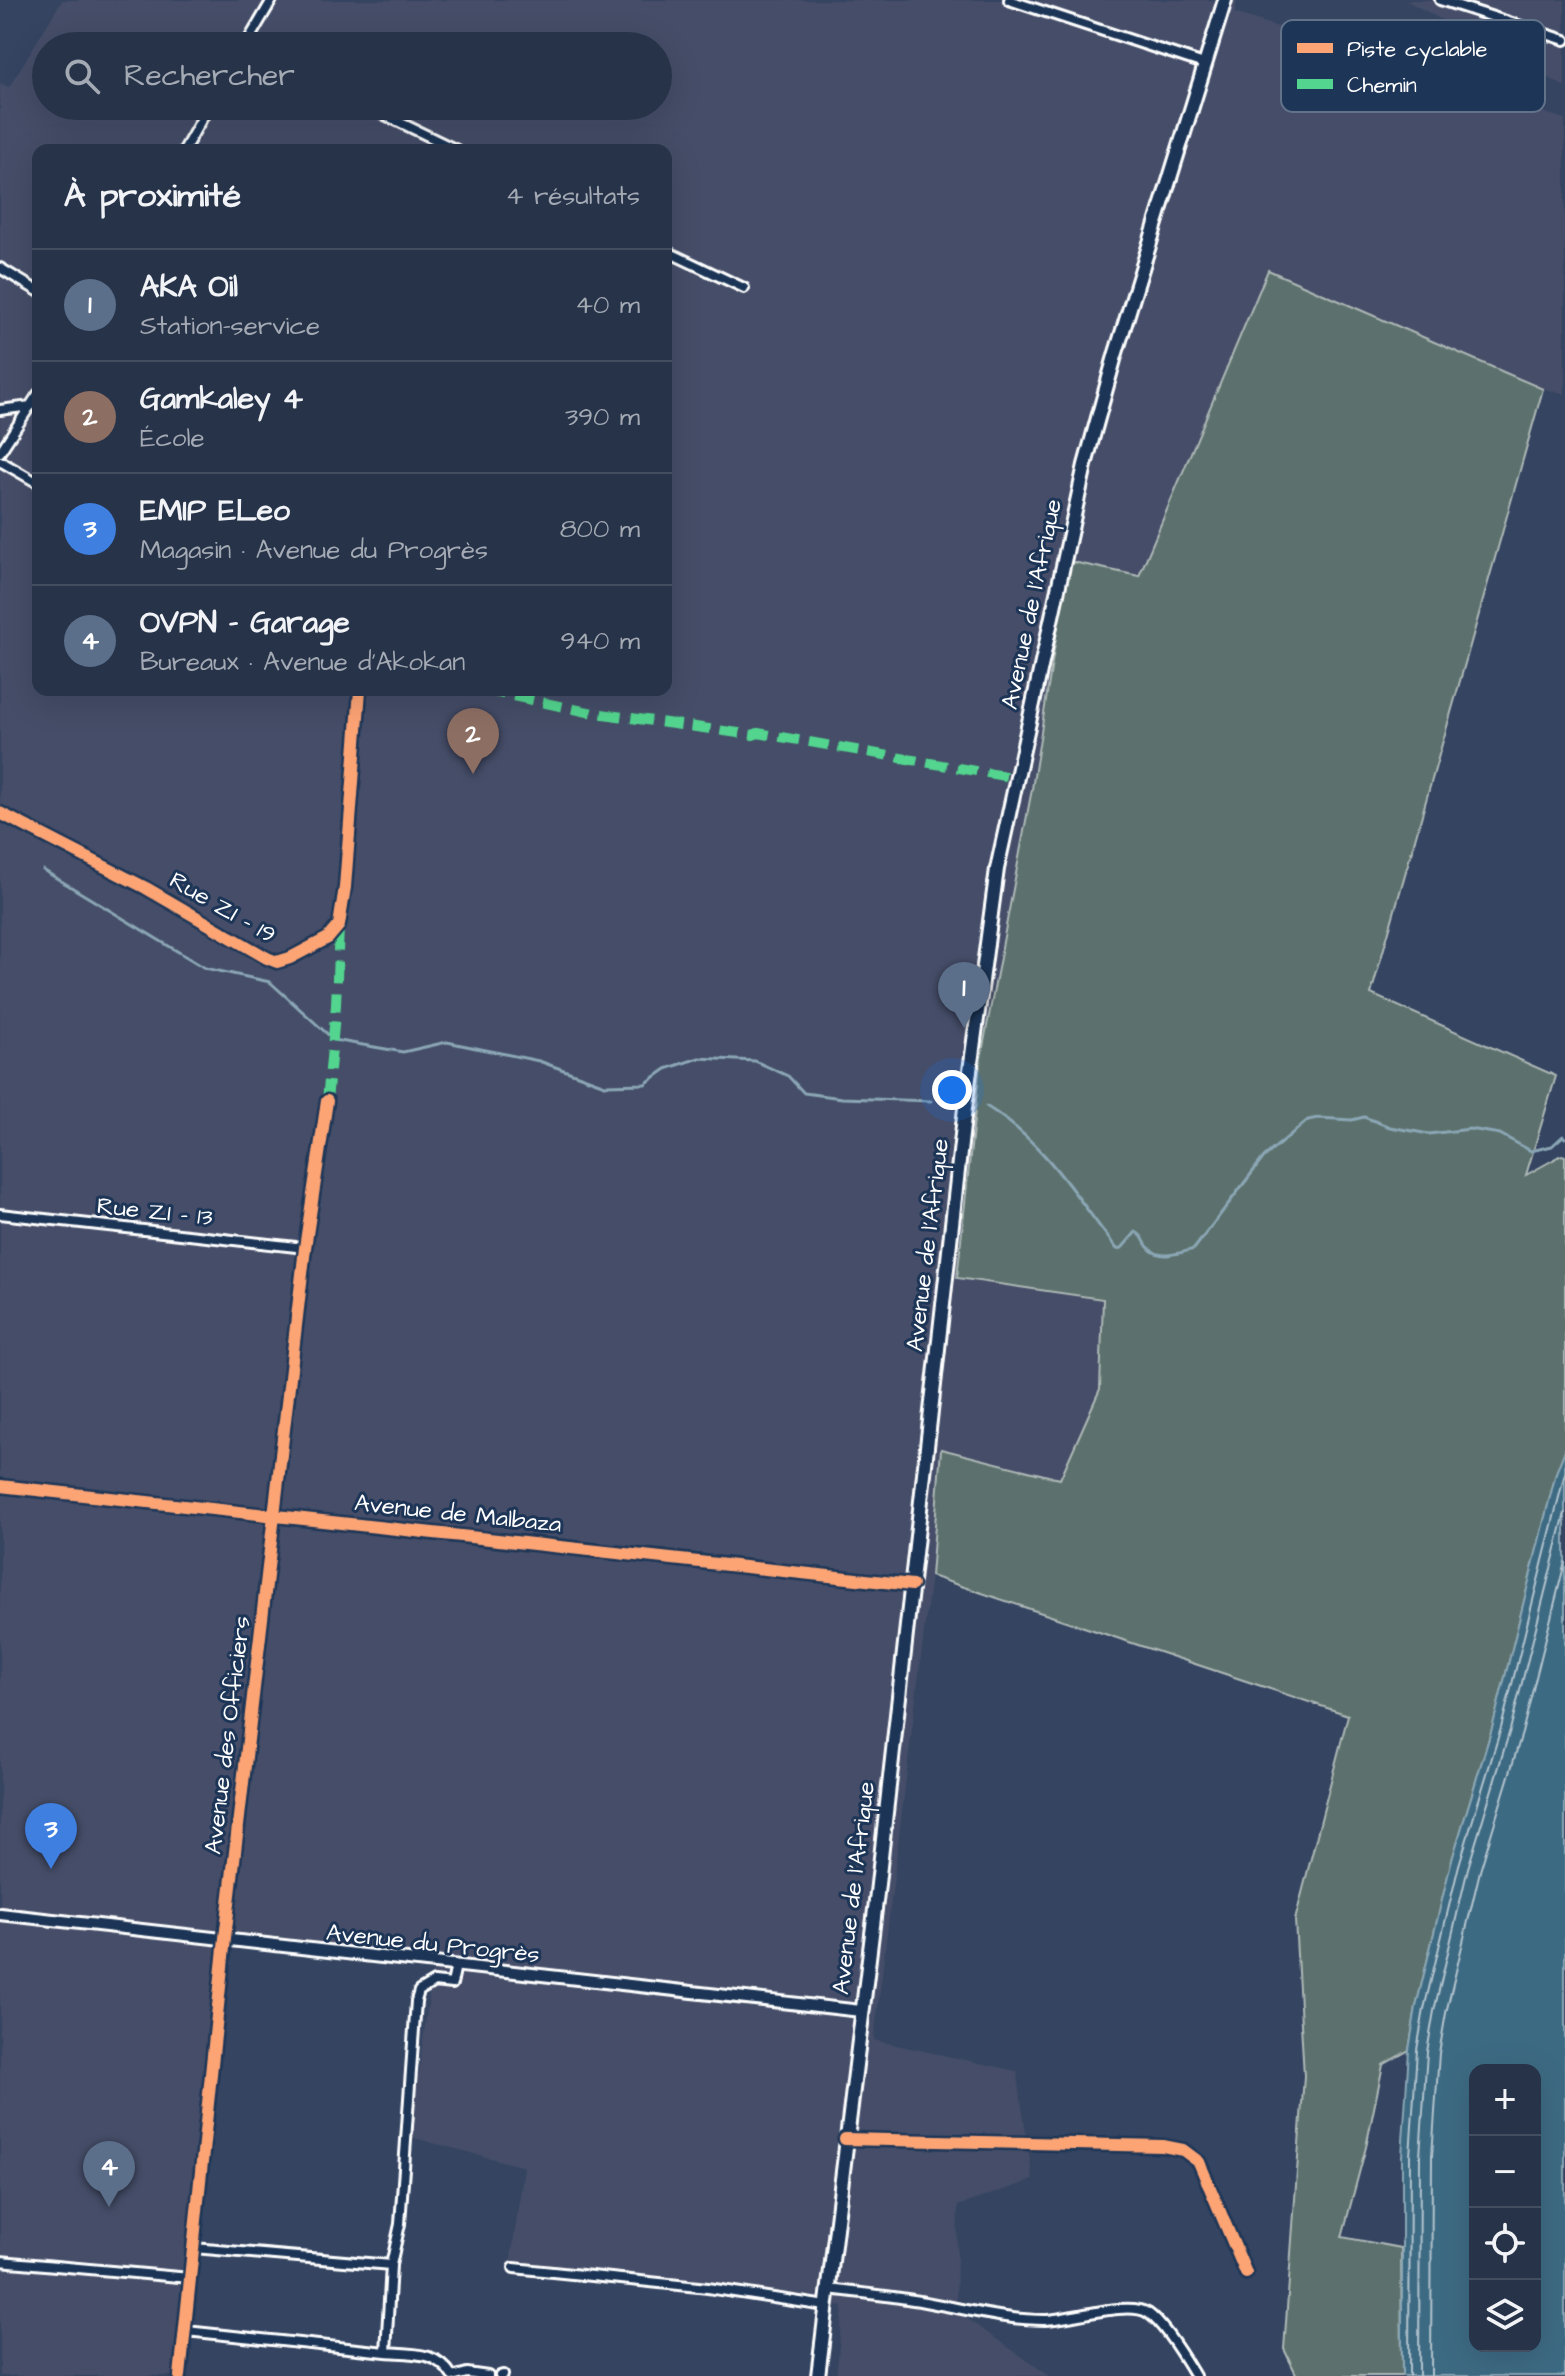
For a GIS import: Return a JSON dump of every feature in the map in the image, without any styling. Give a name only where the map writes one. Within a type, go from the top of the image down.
[{"type":"main road","name":"Avenue de l'Afrique","points":[[818,2376],[912,1585],[963,1123],[997,869],[1085,465],[1115,356],[1225,0]]},
{"type":"street","points":[[253,32],[272,0]]},
{"type":"street","points":[[1009,0],[1204,64]]},
{"type":"street","points":[[1440,0],[1502,20]]},
{"type":"street","points":[[1545,34],[1565,40]]},
{"type":"street","points":[[187,144],[201,120]]},
{"type":"street","points":[[395,120],[445,144]]},
{"type":"street","points":[[672,254],[744,288]]},
{"type":"street","points":[[0,268],[32,287]]},
{"type":"street","points":[[0,410],[31,406]]},
{"type":"street","points":[[0,452],[31,406]]},
{"type":"street","points":[[0,461],[32,480]]},
{"type":"street","name":"Rue ZI - 19","points":[[0,813],[146,888],[267,958],[282,961],[328,938],[339,925],[345,887],[360,696]]},
{"type":"street","name":"Avenue des Officiers","points":[[180,2376],[225,1938],[305,1248],[327,1101]]},
{"type":"street","name":"Rue ZI - 13","points":[[0,1214],[305,1248]]},
{"type":"street","name":"Avenue de Malbaza","points":[[0,1486],[912,1585]]},
{"type":"street","name":"Avenue du Progrès","points":[[0,1914],[861,2011]]},
{"type":"street","points":[[386,2352],[391,2265],[400,2224],[417,1995],[434,1982],[452,1984],[456,1965]]},
{"type":"street","points":[[845,2139],[1163,2146],[1183,2150],[1199,2162],[1246,2273]]},
{"type":"street","points":[[194,2248],[391,2265]]},
{"type":"street","points":[[0,2261],[190,2278]]},
{"type":"street","points":[[514,2268],[708,2288],[826,2306]]},
{"type":"street","points":[[828,2289],[921,2301],[993,2317],[1046,2320],[1105,2310],[1143,2311],[1174,2343],[1195,2376]]},
{"type":"street","points":[[186,2331],[435,2357],[454,2376],[467,2373],[488,2376]]},
{"type":"shaded area","points":[[62,0],[1237,0],[1235,13],[1281,28],[1281,112],[1543,112],[1565,119],[1565,394],[1543,389],[1268,271],[1139,576],[1068,561],[1032,789],[980,1063],[957,1277],[1103,1299],[1100,1390],[1060,1480],[941,1449],[931,1576],[874,2040],[1017,2071],[1033,2180],[958,2206],[956,2311],[1050,2376],[836,2376],[843,2306],[510,2264],[524,2167],[410,2137],[433,1966],[219,1939],[174,2376],[0,2376],[0,83],[9,87],[32,49],[32,120],[672,120],[672,32],[43,32]]},
{"type":"shaded area","points":[[1405,0],[1565,0],[1565,87],[1545,76],[1545,20],[1442,20]]},
{"type":"green space","points":[[1268,270],[1543,389],[1371,994],[1556,1076],[1526,1175],[1565,1156],[1565,1450],[1556,1473],[1493,1725],[1451,1863],[1416,2007],[1409,2050],[1383,2065],[1366,2147],[1342,2237],[1401,2248],[1402,2376],[1297,2376],[1284,2349],[1304,2076],[1295,1920],[1348,1715],[931,1576],[941,1449],[1060,1479],[1100,1389],[1103,1299],[957,1278],[980,1063],[1032,789],[1068,561],[1139,576]]},
{"type":"water","points":[[1565,1450],[1565,2376],[1402,2376],[1402,2156],[1409,2050],[1416,2007],[1451,1863],[1493,1725],[1556,1473]]},
{"type":"waterway","points":[[43,870],[205,968],[270,982],[334,1040],[403,1052],[447,1042],[539,1061],[605,1085],[645,1084],[666,1069],[699,1058],[755,1061],[788,1076],[804,1093],[842,1098],[931,1101]]},
{"type":"waterway","points":[[986,1106],[1043,1154],[1117,1249],[1122,1248],[1136,1232],[1148,1247],[1164,1255],[1194,1249],[1264,1157],[1308,1120],[1364,1117],[1390,1127],[1429,1134],[1470,1129],[1500,1134],[1531,1151],[1552,1146],[1563,1136],[1565,1138]]},
{"type":"marked path","points":[[512,696],[588,712],[753,735],[758,733],[1016,778]]},
{"type":"marked path","points":[[327,1101],[336,1005],[339,925]]},
{"type":"cycle path","points":[[0,813],[146,888],[267,958],[277,962],[290,958],[328,938],[339,925],[345,887],[360,696]]},
{"type":"cycle path","points":[[180,2376],[225,1938],[305,1248],[327,1101]]},
{"type":"cycle path","points":[[0,1486],[912,1585]]},
{"type":"cycle path","points":[[845,2139],[1163,2146],[1183,2150],[1199,2162],[1246,2273]]},
{"type":"place","name":"Gamkaley 4","points":[[473,774]]},
{"type":"place","name":"AKA Oil","points":[[964,1028]]},
{"type":"place","name":"EMIP ELeo","points":[[51,1869]]},
{"type":"place","name":"OVPN - Garage","points":[[109,2207]]}]
